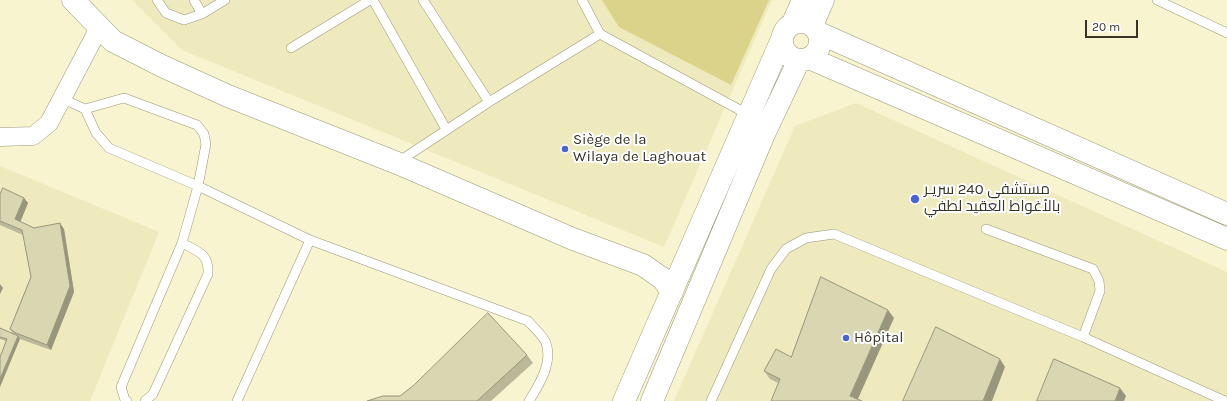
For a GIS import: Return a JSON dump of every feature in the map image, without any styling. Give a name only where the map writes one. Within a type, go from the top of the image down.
[{"type":"street","points":[[73,0],[113,41],[188,78],[228,96],[397,163],[573,239],[643,265],[657,274],[672,292]]},
{"type":"street","points":[[624,401],[749,115],[801,30],[802,0]]},
{"type":"street","points":[[823,0],[786,54],[804,59],[1227,239]]},
{"type":"street","points":[[0,137],[33,136],[49,123],[99,28]]},
{"type":"street","points":[[652,401],[699,293],[764,134],[804,59],[818,50],[820,39],[801,30]]},
{"type":"street","points":[[801,30],[1227,214]]},
{"type":"street","points":[[643,265],[682,269]]},
{"type":"lane","points":[[157,0],[166,14],[184,20],[202,14],[225,0]]},
{"type":"lane","points":[[194,0],[202,14]]},
{"type":"lane","points":[[291,48],[372,0],[446,129]]},
{"type":"lane","points":[[423,0],[489,102]]},
{"type":"lane","points":[[582,0],[600,34],[749,115]]},
{"type":"lane","points":[[1157,0],[1227,33]]},
{"type":"lane","points":[[397,163],[446,129],[600,34]]},
{"type":"lane","points":[[61,98],[84,109],[96,133],[109,148],[198,186],[310,240],[528,321],[546,343],[547,359],[543,377],[529,401]]},
{"type":"lane","points":[[84,109],[124,98],[197,124],[204,134],[206,144],[198,186],[182,243],[121,387],[125,400],[127,401]]},
{"type":"lane","points":[[986,230],[1093,269],[1100,291],[1082,337]]},
{"type":"lane","points":[[711,401],[771,269],[786,249],[806,238],[834,234],[1082,337],[1225,401]]},
{"type":"lane","points":[[237,401],[310,240]]},
{"type":"lane","points":[[145,401],[153,394],[208,274],[208,264],[204,255],[182,243]]},
{"type":"shaded area","name":"Siège de la Wilaya de Laghouat","points":[[132,0],[772,0],[664,247],[182,50]]},
{"type":"shaded area","points":[[602,0],[769,0],[731,85],[619,27]]},
{"type":"shaded area","name":"مستشفى 240 سريـر بالأغواط العقيد لطفي","points":[[856,103],[1227,272],[1227,401],[674,401],[795,126]]},
{"type":"shaded area","points":[[0,166],[159,232],[90,401],[0,401]]},
{"type":"building","points":[[3,188],[24,198],[15,219],[34,228],[60,223],[70,286],[47,345],[16,333],[10,329],[31,277],[22,230],[0,221],[0,195]]},
{"type":"building","name":"Hôpital","points":[[821,277],[888,310],[850,396],[862,401],[771,401],[780,379],[764,371],[776,349],[791,357]]},
{"type":"building","points":[[488,313],[527,355],[477,401],[367,401],[383,396],[400,396],[414,385]]},
{"type":"building","name":"Hôpital","points":[[936,327],[1000,359],[983,401],[903,401]]},
{"type":"building","points":[[0,328],[18,336],[0,379],[0,357],[7,339],[0,337]]},
{"type":"building","points":[[1054,359],[1120,388],[1115,401],[1037,401]]},
{"type":"place","name":"Siège de la Wilaya de Laghouat","points":[[565,149]]},
{"type":"place","name":"مستشفى 240 سريـر بالأغواط العقيد لطفي","points":[[915,199]]},
{"type":"place","name":"Hôpital","points":[[846,338]]}]
